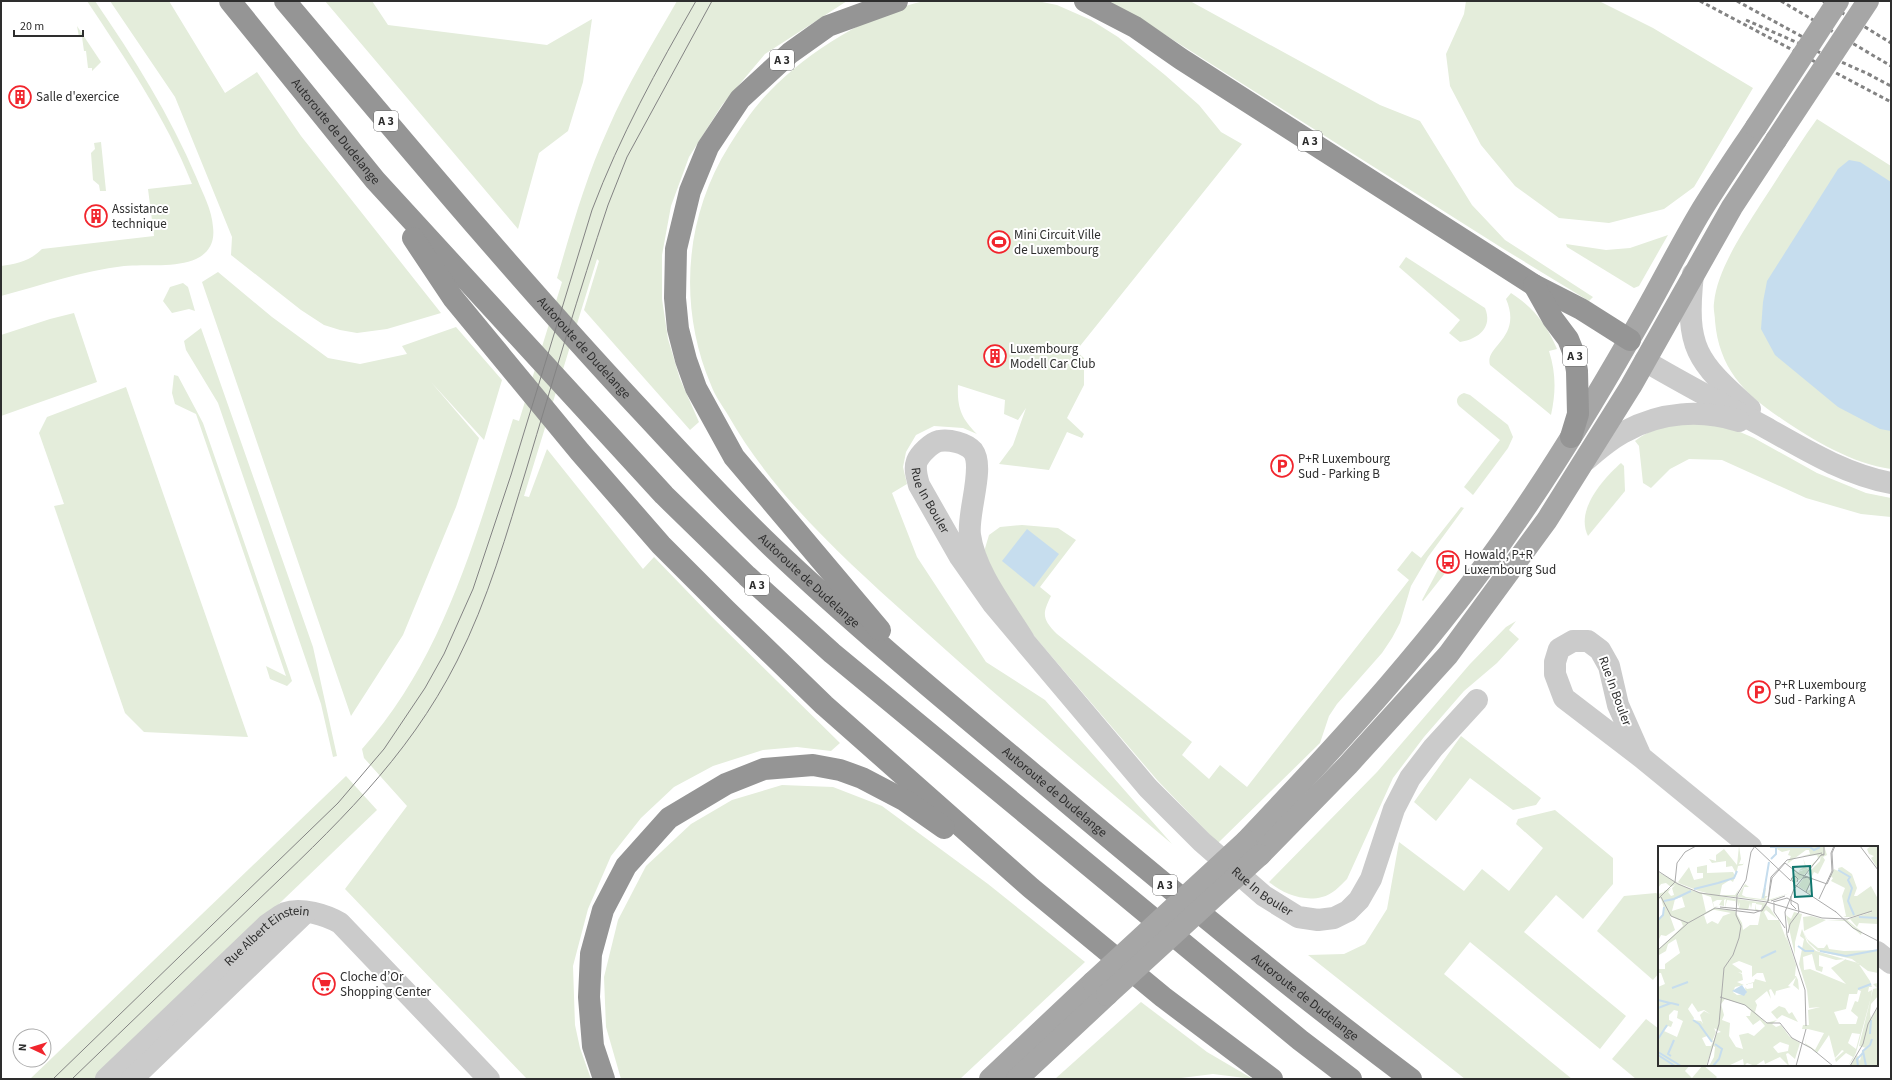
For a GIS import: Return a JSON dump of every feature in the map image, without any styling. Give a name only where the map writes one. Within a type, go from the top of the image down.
[{"type":"highway","name":"Autoroute de Dudelange","points":[[230,1],[375,180],[664,495],[747,576],[844,663],[1300,1040],[1350,1079]]},
{"type":"highway","name":"Autoroute de Dudelange","points":[[285,1],[488,242],[671,443],[769,544],[855,623],[925,684],[1125,852],[1321,1012],[1410,1079]]},
{"type":"highway","name":"A 3","points":[[897,1],[828,26],[790,53],[740,99],[708,147],[690,191],[676,249],[675,298],[678,329],[686,360],[696,388],[734,457],[925,684]]},
{"type":"highway","name":"A 3","points":[[1085,1],[1135,27],[1180,59],[1534,285],[1581,309],[1630,340]]},
{"type":"highway","name":"A 3","points":[[375,180],[453,298],[580,452],[661,546],[824,705],[1031,888],[1163,997],[1272,1079]]},
{"type":"highway","name":"A 3","points":[[1534,285],[1553,319],[1568,339],[1574,354],[1577,371],[1578,414],[1571,438]]},
{"type":"highway","name":"A 3","points":[[604,1079],[593,1046],[589,997],[591,954],[603,910],[626,866],[669,818],[726,784],[764,768],[813,765],[840,770],[862,778],[904,800],[1031,888]]},
{"type":"main road","points":[[1253,848],[1444,617],[1516,521],[1571,438],[1630,340],[1698,216],[1838,1]]},
{"type":"main road","points":[[990,1079],[1100,989],[1253,848],[1348,765],[1448,655],[1547,520],[1586,460],[1645,361],[1732,207],[1868,1]]},
{"type":"main road","points":[[1630,340],[1645,361]]},
{"type":"main road","points":[[1017,1079],[1100,989]]},
{"type":"street","points":[[1693,274],[1690,310],[1691,330],[1695,347],[1711,372],[1727,389],[1777,434]]},
{"type":"street","points":[[1645,361],[1841,468],[1874,480],[1891,483]]},
{"type":"street","points":[[1586,460],[1625,431],[1674,414],[1702,414],[1725,417],[1777,434]]},
{"type":"street","name":"Rue In Bouler","points":[[1024,640],[982,572],[974,551],[970,534],[970,516],[978,470],[976,458],[969,447],[948,441],[938,441],[922,454],[917,462],[916,472],[919,485],[960,557],[993,604],[1148,788],[1202,842],[1264,896],[1298,917],[1318,920],[1334,918],[1348,911],[1359,900],[1371,879],[1394,809],[1410,778],[1433,748],[1477,700]]},
{"type":"street","name":"Rue In Bouler","points":[[1641,757],[1618,705],[1609,666],[1600,650],[1588,641],[1573,641],[1559,649],[1555,662],[1555,674],[1564,698],[1641,757],[1749,846]]},
{"type":"street","name":"Rue Albert Einstein","points":[[106,1079],[267,925],[286,912],[306,912]]},
{"type":"street","points":[[306,912],[324,915],[340,923],[489,1079]]},
{"type":"street","name":"Rue Albert Einstein","points":[[132,1079],[306,912]]},
{"type":"street","points":[[1878,953],[1891,963]]},
{"type":"green space","points":[[87,1],[95,1],[137,65],[175,132],[209,208],[213,227],[212,242],[208,250],[201,257],[188,262],[170,265],[132,265],[108,268],[1,296],[1,266],[23,261],[42,249],[154,236],[148,189],[192,184],[182,160],[158,113],[131,67]]},
{"type":"green space","points":[[110,1],[169,1],[225,93],[257,72],[301,136],[441,313],[387,329],[357,333],[340,330],[324,325],[301,310],[231,255],[232,237],[175,97]]},
{"type":"green space","points":[[325,1],[372,1],[388,25],[547,45],[592,19],[583,82],[568,131],[539,153],[518,229]]},
{"type":"green space","points":[[677,1],[847,1],[765,54],[722,105],[689,157],[671,206],[662,255],[662,299],[668,339],[680,379],[699,422],[690,430],[584,310],[599,261],[597,259],[524,496],[529,497],[547,449],[643,569],[654,557],[711,616],[840,743],[831,751],[797,747],[763,750],[713,766],[674,787],[641,818],[611,856],[588,909],[573,966],[575,1025],[580,1048],[591,1079],[527,1079],[345,889],[407,806],[364,758],[362,749],[391,713],[415,675],[436,635],[455,593],[486,506],[513,419],[519,421],[562,282],[557,278],[593,165],[623,96]]},
{"type":"green space","points":[[924,1],[1037,1],[1057,5],[1091,20],[1118,37],[1165,75],[1199,105],[1221,132],[1242,144],[1076,351],[1084,358],[1084,385],[1067,418],[1084,434],[1082,438],[1067,432],[1049,470],[999,464],[1013,445],[1026,408],[1018,420],[1004,414],[1005,400],[958,385],[958,400],[961,412],[967,423],[977,434],[963,428],[934,426],[916,435],[906,452],[903,467],[907,484],[892,493],[917,557],[986,662],[1045,700],[1172,844],[1039,732],[941,646],[834,548],[787,498],[746,444],[714,393],[700,355],[690,294],[691,263],[695,233],[703,203],[714,174],[729,146],[748,117],[764,97],[785,76],[802,62],[821,48],[862,24],[904,6]]},
{"type":"green space","points":[[1108,1],[1190,1],[1380,105],[1420,121],[1472,205],[1505,240],[1593,297],[1589,301],[1502,248],[1137,17]]},
{"type":"green space","points":[[1466,1],[1599,1],[1653,28],[1753,88],[1694,187],[1664,209],[1609,223],[1559,218],[1515,186],[1481,145],[1450,86],[1446,54],[1464,14]]},
{"type":"green space","points":[[77,26],[101,62],[92,71],[92,68],[88,68],[86,51],[84,51],[82,37],[79,37]]},
{"type":"green space","points":[[1817,119],[1891,166],[1891,469],[1848,457],[1820,443],[1768,410],[1745,389],[1736,378],[1728,366],[1717,338],[1714,305],[1716,290],[1725,265],[1753,216]]},
{"type":"green space","points":[[101,142],[106,191],[100,191],[99,185],[93,180],[91,153],[95,149],[94,143]]},
{"type":"green space","points":[[1668,235],[1639,286],[1634,288],[1567,247],[1566,244],[1606,250],[1630,248]]},
{"type":"green space","points":[[1406,257],[1485,308],[1487,321],[1483,331],[1473,338],[1460,342],[1449,333],[1460,320],[1399,267]]},
{"type":"green space","points":[[218,272],[272,317],[328,358],[360,364],[407,354],[402,346],[456,327],[502,380],[484,440],[431,382],[479,438],[456,507],[403,635],[351,716],[202,282]]},
{"type":"green space","points":[[183,283],[188,287],[195,311],[189,309],[172,313],[163,301],[170,287]]},
{"type":"green space","points":[[1511,293],[1526,304],[1544,324],[1557,349],[1549,351],[1553,367],[1554,383],[1554,398],[1551,415],[1490,365],[1492,352],[1507,332],[1510,323],[1510,312],[1506,299]]},
{"type":"green space","points":[[74,313],[97,382],[1,416],[1,335]]},
{"type":"green space","points":[[201,328],[313,647],[337,756],[333,757],[321,704],[218,403],[186,350],[184,341]]},
{"type":"green space","points":[[174,375],[178,376],[203,423],[292,681],[287,686],[270,679],[266,666],[286,676],[196,414],[175,404],[172,393]]},
{"type":"green space","points":[[126,387],[248,737],[144,732],[125,713],[54,506],[64,504],[39,433],[47,417]]},
{"type":"green space","points":[[1464,393],[1470,395],[1508,425],[1513,437],[1508,448],[1473,495],[1464,487],[1500,440],[1459,406],[1457,398]]},
{"type":"green space","points":[[1694,422],[1733,429],[1754,438],[1817,473],[1866,493],[1891,498],[1891,517],[1861,514],[1806,498],[1722,460],[1689,459],[1670,469],[1651,488],[1643,483],[1639,446],[1635,441],[1648,432],[1656,429],[1671,425]]},
{"type":"green space","points":[[1621,463],[1624,466],[1625,491],[1588,536],[1585,526],[1585,516],[1588,506],[1599,486]]},
{"type":"green space","points":[[1461,507],[1464,508],[1428,557],[1411,586],[1400,623],[1392,638],[1382,653],[1337,704],[1329,716],[1320,743],[1218,843],[1158,781],[1035,637],[1004,594],[983,555],[989,535],[1000,527],[1022,525],[1058,528],[1076,540],[1040,587],[1051,596],[1045,612],[1048,624],[1057,634],[1192,742],[1182,755],[1209,779],[1220,765],[1247,787],[1409,580],[1397,570],[1412,551],[1421,558]]},
{"type":"green space","points":[[1439,568],[1446,572],[1423,601],[1422,600]]},
{"type":"green space","points":[[1516,621],[1509,630],[1519,639],[1497,663],[1464,691],[1424,737],[1393,778],[1347,879],[1336,890],[1322,897],[1315,898],[1301,898],[1294,896],[1269,882],[1377,772],[1470,664],[1506,627]]},
{"type":"green space","points":[[1461,736],[1541,798],[1536,805],[1513,810],[1470,778],[1436,821],[1414,802]]},
{"type":"green space","points":[[346,776],[377,810],[96,1079],[30,1079],[41,1068],[52,1068],[52,1058]]},
{"type":"green space","points":[[782,785],[833,787],[882,806],[988,884],[1085,962],[960,1079],[621,1079],[606,1027],[604,977],[618,920],[646,866],[691,824],[732,800]]},
{"type":"green space","points":[[1555,810],[1613,858],[1613,884],[1583,919],[1556,895],[1524,932],[1626,1016],[1600,1049],[1470,942],[1444,974],[1572,1079],[1465,1079],[1308,955],[1344,954],[1365,944],[1387,909],[1399,842],[1464,891],[1482,869],[1509,891],[1543,848],[1516,824],[1518,819]]},
{"type":"green space","points":[[1656,893],[1658,894],[1658,974],[1653,980],[1597,931],[1624,896]]},
{"type":"green space","points":[[1141,1002],[1207,1052],[1253,1079],[1213,1074],[1173,1079],[1055,1079]]},
{"type":"green space","points":[[1646,1019],[1658,1028],[1658,1066],[1689,1066],[1685,1071],[1692,1078],[1702,1066],[1704,1066],[1717,1077],[1715,1079],[1636,1079],[1612,1059]]},
{"type":"water","points":[[1849,160],[1860,162],[1891,182],[1891,431],[1880,429],[1838,407],[1775,355],[1761,329],[1763,302],[1767,281],[1838,169]]},
{"type":"water","points":[[1027,529],[1059,554],[1034,587],[1002,561]]},
{"type":"tram line","points":[[53,1079],[338,803],[384,749],[425,688],[444,654],[473,589],[511,475],[592,210],[627,129],[667,52],[696,1]]},
{"type":"tram line","points":[[72,1079],[340,820],[392,761],[437,697],[468,638],[496,566],[576,303],[608,205],[627,157],[712,1]]},
{"type":"railway","points":[[1700,1],[1891,102]]},
{"type":"railway","points":[[1737,1],[1821,47]]},
{"type":"railway","points":[[1781,1],[1891,66]]},
{"type":"railway","points":[[1823,1],[1891,43]]},
{"type":"railway","points":[[1746,20],[1873,76]]},
{"type":"railway","points":[[1868,74],[1891,86]]},
{"type":"place","name":"Salle d'exercice","points":[[20,97]]},
{"type":"place","name":"Assistance technique","points":[[96,216]]},
{"type":"place","name":"Mini Circuit Ville de Luxembourg","points":[[999,242]]},
{"type":"place","name":"Luxembourg Modell Car Club","points":[[995,356]]},
{"type":"place","name":"P+R Luxembourg Sud - Parking B","points":[[1282,466]]},
{"type":"place","name":"Howald, P+R Luxembourg Sud","points":[[1448,562]]},
{"type":"place","name":"P+R Luxembourg Sud - Parking A","points":[[1759,692]]},
{"type":"place","name":"Cloche d’Or Shopping Center","points":[[324,984]]}]
